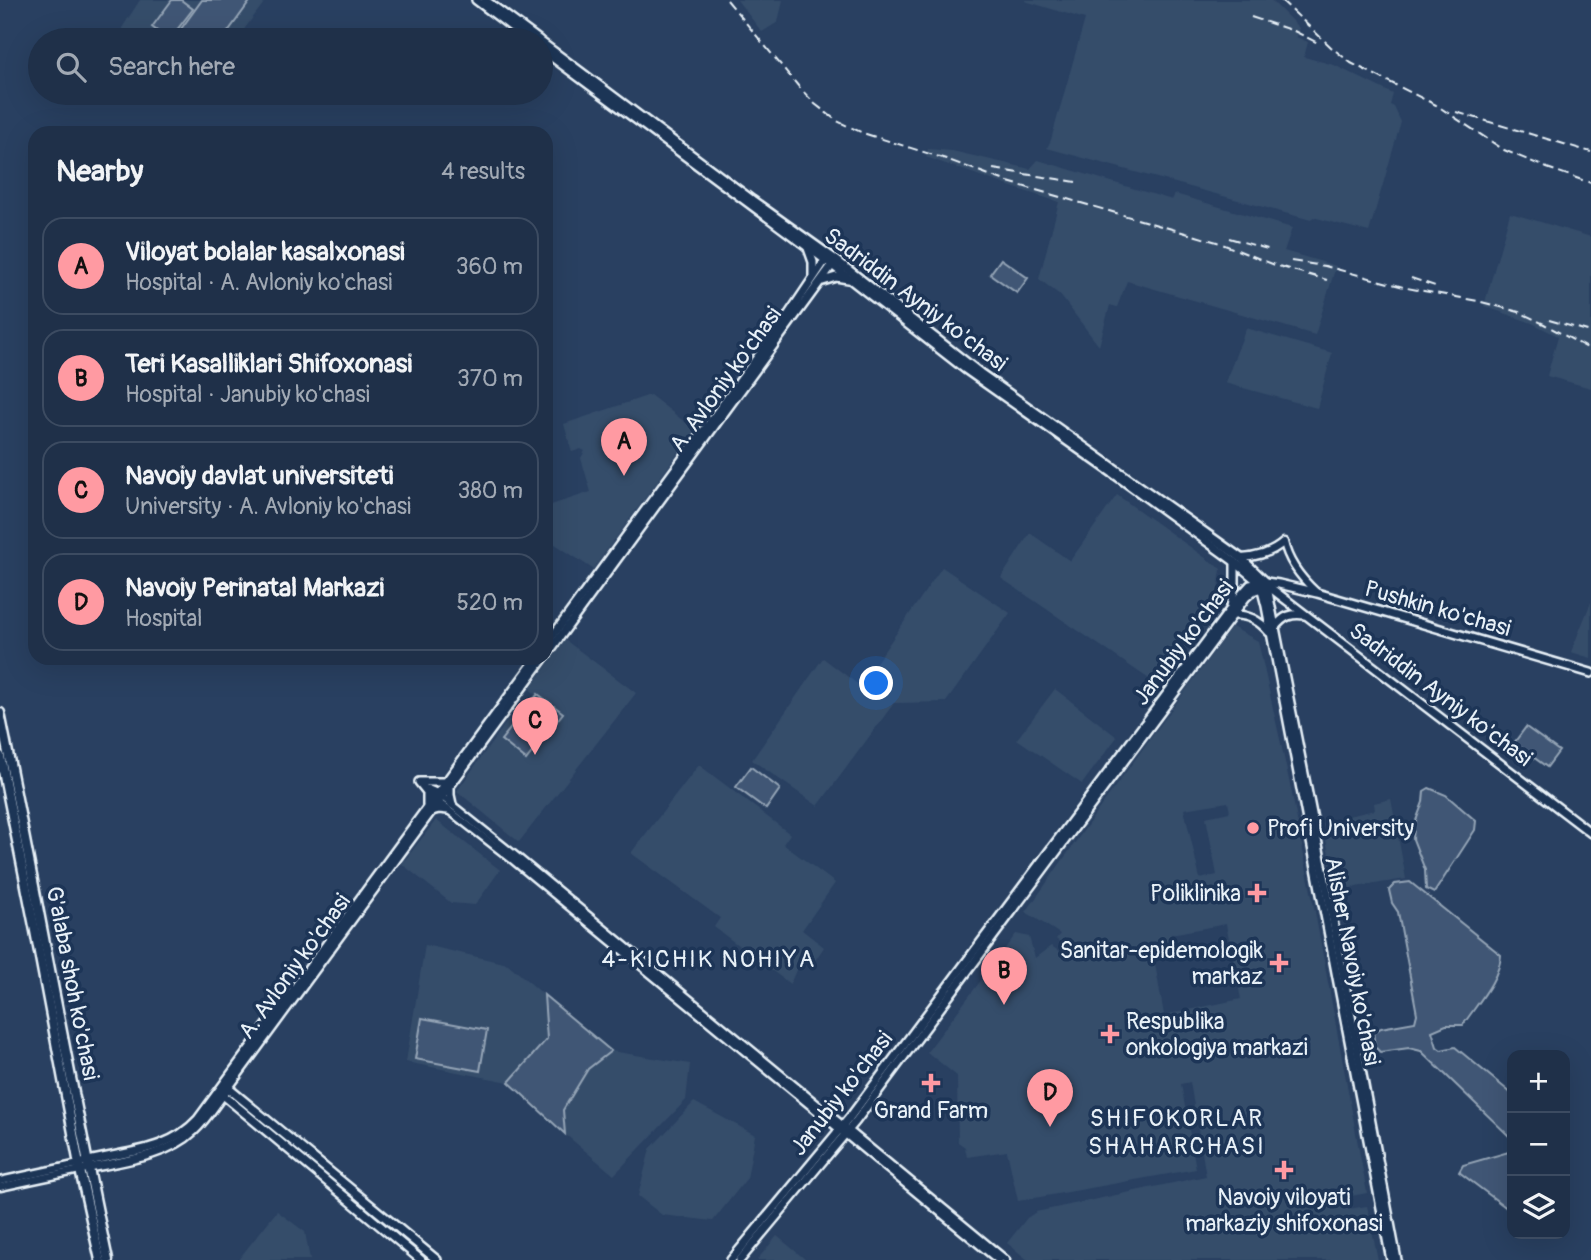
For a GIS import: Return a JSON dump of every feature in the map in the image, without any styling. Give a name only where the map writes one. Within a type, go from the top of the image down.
[{"type":"main road","points":[[476,0],[513,28]]},
{"type":"main road","name":"Sadriddin Ayniy ko'chasi","points":[[485,0],[523,28]]},
{"type":"main road","name":"Sadriddin Ayniy ko'chasi","points":[[553,51],[980,373],[1238,560],[1267,586],[1591,833]]},
{"type":"main road","name":"Sadriddin Ayniy ko'chasi","points":[[553,58],[808,248],[830,260],[849,279],[965,369],[1238,560]]},
{"type":"main road","points":[[808,248],[814,261],[816,281],[836,277],[849,279]]},
{"type":"main road","name":"A. Avloniy ko'chasi","points":[[553,646],[830,260]]},
{"type":"main road","name":"A. Avloniy ko'chasi","points":[[553,635],[816,281]]},
{"type":"main road","points":[[1238,560],[1231,612],[1252,618],[1273,631],[1289,615],[1305,615]]},
{"type":"main road","name":"Pushkin ko'chasi","points":[[1267,586],[1317,593],[1591,673]]},
{"type":"main road","name":"Janubiy ko'chasi","points":[[740,1260],[844,1130],[1231,612],[1254,591],[1267,586]]},
{"type":"main road","name":"Alisher Navoiy ko'chasi","points":[[1267,586],[1273,631],[1391,1260]]},
{"type":"main road","name":"Alisher Navoiy ko'chasi","points":[[1273,631],[1397,1260]]},
{"type":"main road","name":"A. Avloniy ko'chasi","points":[[448,784],[532,665]]},
{"type":"main road","name":"A. Avloniy ko'chasi","points":[[83,1166],[155,1153],[171,1147],[196,1129],[429,809],[539,665]]},
{"type":"main road","name":"G'alaba shoh ko'chasi","points":[[0,713],[37,898],[100,1260]]},
{"type":"main road","name":"G'alaba shoh ko'chasi","points":[[0,756],[83,1166],[108,1260]]},
{"type":"main road","points":[[419,782],[448,784],[450,807],[429,809],[427,793],[419,782]]},
{"type":"main road","points":[[226,1086],[437,1260]]},
{"type":"main road","points":[[220,1094],[421,1260]]},
{"type":"main road","name":"Janubiy ko'chasi","points":[[731,1260],[844,1130]]},
{"type":"street","points":[[1238,560],[1267,553],[1284,542],[1290,561],[1317,593]]},
{"type":"street","points":[[438,797],[1006,1260]]},
{"type":"street","points":[[844,1130],[998,1260]]},
{"type":"street","name":"A. Avloniy ko'chasi","points":[[0,1181],[83,1166]]},
{"type":"street","name":"A. Avloniy ko'chasi","points":[[0,1187],[83,1166]]},
{"type":"shaded area","points":[[140,0],[266,0],[245,28],[122,28]]},
{"type":"shaded area","points":[[172,0],[181,0],[193,9],[178,28],[152,27]]},
{"type":"shaded area","points":[[202,0],[251,0],[231,28],[182,28]]},
{"type":"shaded area","points":[[737,0],[783,0],[778,22],[762,32]]},
{"type":"shaded area","points":[[1026,0],[1271,0],[1299,28],[1296,37],[1308,42],[1304,57],[1334,65],[1393,94],[1390,105],[1394,107],[1401,122],[1369,232],[1313,217],[1311,220],[1047,148],[1085,19]]},
{"type":"shaded area","points":[[928,149],[952,151],[1030,169],[1038,160],[1172,200],[1175,194],[1292,228],[1284,251],[1336,266],[1315,335],[1127,281],[1117,307],[1110,305],[1099,346],[1060,295],[1039,279],[1059,202],[926,157]]},
{"type":"shaded area","points":[[1510,213],[1591,237],[1591,388],[1547,376],[1558,336],[1532,323],[1484,306]]},
{"type":"shaded area","points":[[1001,259],[1028,278],[1017,293],[990,274]]},
{"type":"shaded area","points":[[1246,328],[1332,353],[1317,408],[1225,383]]},
{"type":"shaded area","points":[[650,395],[695,430],[593,569],[553,543],[553,504],[591,492],[581,458],[585,451],[581,449],[572,452],[564,424]]},
{"type":"shaded area","points":[[1117,495],[1221,569],[1216,606],[1158,685],[1001,578],[1030,533],[1070,561]]},
{"type":"shaded area","points":[[942,567],[1010,613],[946,702],[894,703],[818,806],[752,760],[823,658],[860,686]]},
{"type":"shaded area","points":[[1591,602],[1591,658],[1571,652]]},
{"type":"shaded area","points":[[1232,627],[1258,641],[1291,789],[1367,1193],[1346,1197],[1349,1209],[1367,1206],[1378,1260],[1028,1260],[1007,1243],[1027,1218],[1036,1212],[1206,1176],[1190,1082],[1181,1084],[1196,1169],[1018,1201],[1007,1151],[967,1157],[965,1147],[958,1142],[957,1076],[927,1052],[1016,934],[1029,937],[1035,958],[1051,946],[1065,955],[1069,948],[1056,939],[1060,934],[1026,912]],"holes":[[[1228,802],[1230,812],[1206,817],[1217,875],[1200,879],[1184,809]],[[1226,924],[1241,999],[1164,1015],[1154,958],[1175,954],[1171,934]]]},
{"type":"shaded area","points":[[565,640],[636,693],[519,842],[457,791],[508,720],[516,719],[535,694],[530,689],[547,665],[553,665],[553,657]]},
{"type":"shaded area","points":[[1055,689],[1117,737],[1082,784],[1017,739]]},
{"type":"shaded area","points":[[538,694],[563,713],[526,760],[501,740]]},
{"type":"shaded area","points":[[1526,727],[1559,751],[1547,767],[1514,743]]},
{"type":"shaded area","points":[[699,765],[790,834],[783,844],[835,883],[802,930],[824,947],[814,962],[799,963],[790,984],[714,927],[720,918],[631,853]]},
{"type":"shaded area","points":[[751,767],[780,789],[766,809],[736,787]]},
{"type":"shaded area","points":[[1429,788],[1446,795],[1476,821],[1475,830],[1434,893],[1426,889],[1425,870],[1413,839],[1424,791]]},
{"type":"shaded area","points":[[1391,799],[1406,879],[1336,890],[1324,829],[1336,827],[1335,819],[1375,810],[1374,803]]},
{"type":"shaded area","points":[[436,820],[500,870],[475,905],[451,903],[402,864]]},
{"type":"shaded area","points":[[1410,882],[1501,955],[1492,982],[1463,1025],[1446,1025],[1432,1031],[1437,1047],[1441,1050],[1455,1047],[1507,1090],[1507,1134],[1421,1051],[1409,1048],[1380,1052],[1375,1047],[1373,1033],[1381,1028],[1415,1022],[1417,1014],[1398,912],[1392,903],[1389,890],[1395,884]]},
{"type":"shaded area","points":[[425,945],[508,964],[544,995],[547,1039],[509,1082],[406,1062]]},
{"type":"shaded area","points":[[544,995],[611,1051],[588,1069],[563,1110],[565,1134],[509,1082],[547,1039]]},
{"type":"shaded area","points":[[422,1018],[487,1030],[480,1071],[415,1059]]},
{"type":"shaded area","points":[[611,1051],[690,1064],[686,1100],[614,1175],[565,1134],[563,1110],[588,1069]]},
{"type":"shaded area","points":[[694,1102],[755,1135],[747,1178],[713,1221],[662,1215],[638,1196],[650,1149]]},
{"type":"shaded area","points":[[1507,1152],[1507,1208],[1459,1172],[1463,1165]]},
{"type":"shaded area","points":[[277,1211],[305,1232],[310,1260],[238,1260]]},
{"type":"shaded area","points":[[777,1236],[806,1260],[757,1260]]},
{"type":"railway","points":[[727,0],[799,87],[837,121],[863,133],[1008,182],[1217,242],[1275,265],[1327,280]]},
{"type":"railway","points":[[1281,0],[1351,63],[1436,105],[1504,150],[1591,183]]},
{"type":"railway","points":[[1251,17],[1294,31],[1318,43]]},
{"type":"railway","points":[[1456,112],[1591,152]]},
{"type":"railway","points":[[993,169],[1076,182]]},
{"type":"railway","points":[[1229,238],[1271,250]]},
{"type":"railway","points":[[1291,261],[1325,266],[1407,288],[1478,301],[1519,312],[1591,350]]},
{"type":"railway","points":[[1411,278],[1435,286]]},
{"type":"railway","points":[[1549,320],[1591,332]]},
{"type":"place","name":"Viloyat bolalar kasalxonasi","points":[[624,476]]},
{"type":"place","name":"Navoiy davlat universiteti","points":[[535,755]]},
{"type":"place","name":"Profi University","points":[[1253,828]]},
{"type":"place","name":"Poliklinika","points":[[1257,893]]},
{"type":"place","name":"Sanitar-epidemologik markaz","points":[[1279,963]]},
{"type":"place","name":"Teri Kasalliklari Shifoxonasi","points":[[1004,1005]]},
{"type":"place","name":"Respublika onkologiya markazi","points":[[1110,1034]]},
{"type":"place","name":"Grand Farm","points":[[931,1083]]},
{"type":"place","name":"Navoiy Perinatal Markazi","points":[[1050,1127]]},
{"type":"place","name":"Navoiy viloyati markaziy shifoxonasi","points":[[1284,1170]]},
{"type":"district","name":"4-KICHIK NOHIYA","points":[[709,959]]},
{"type":"district","name":"SHIFOKORLAR SHAHARCHASI","points":[[1177,1132]]}]
